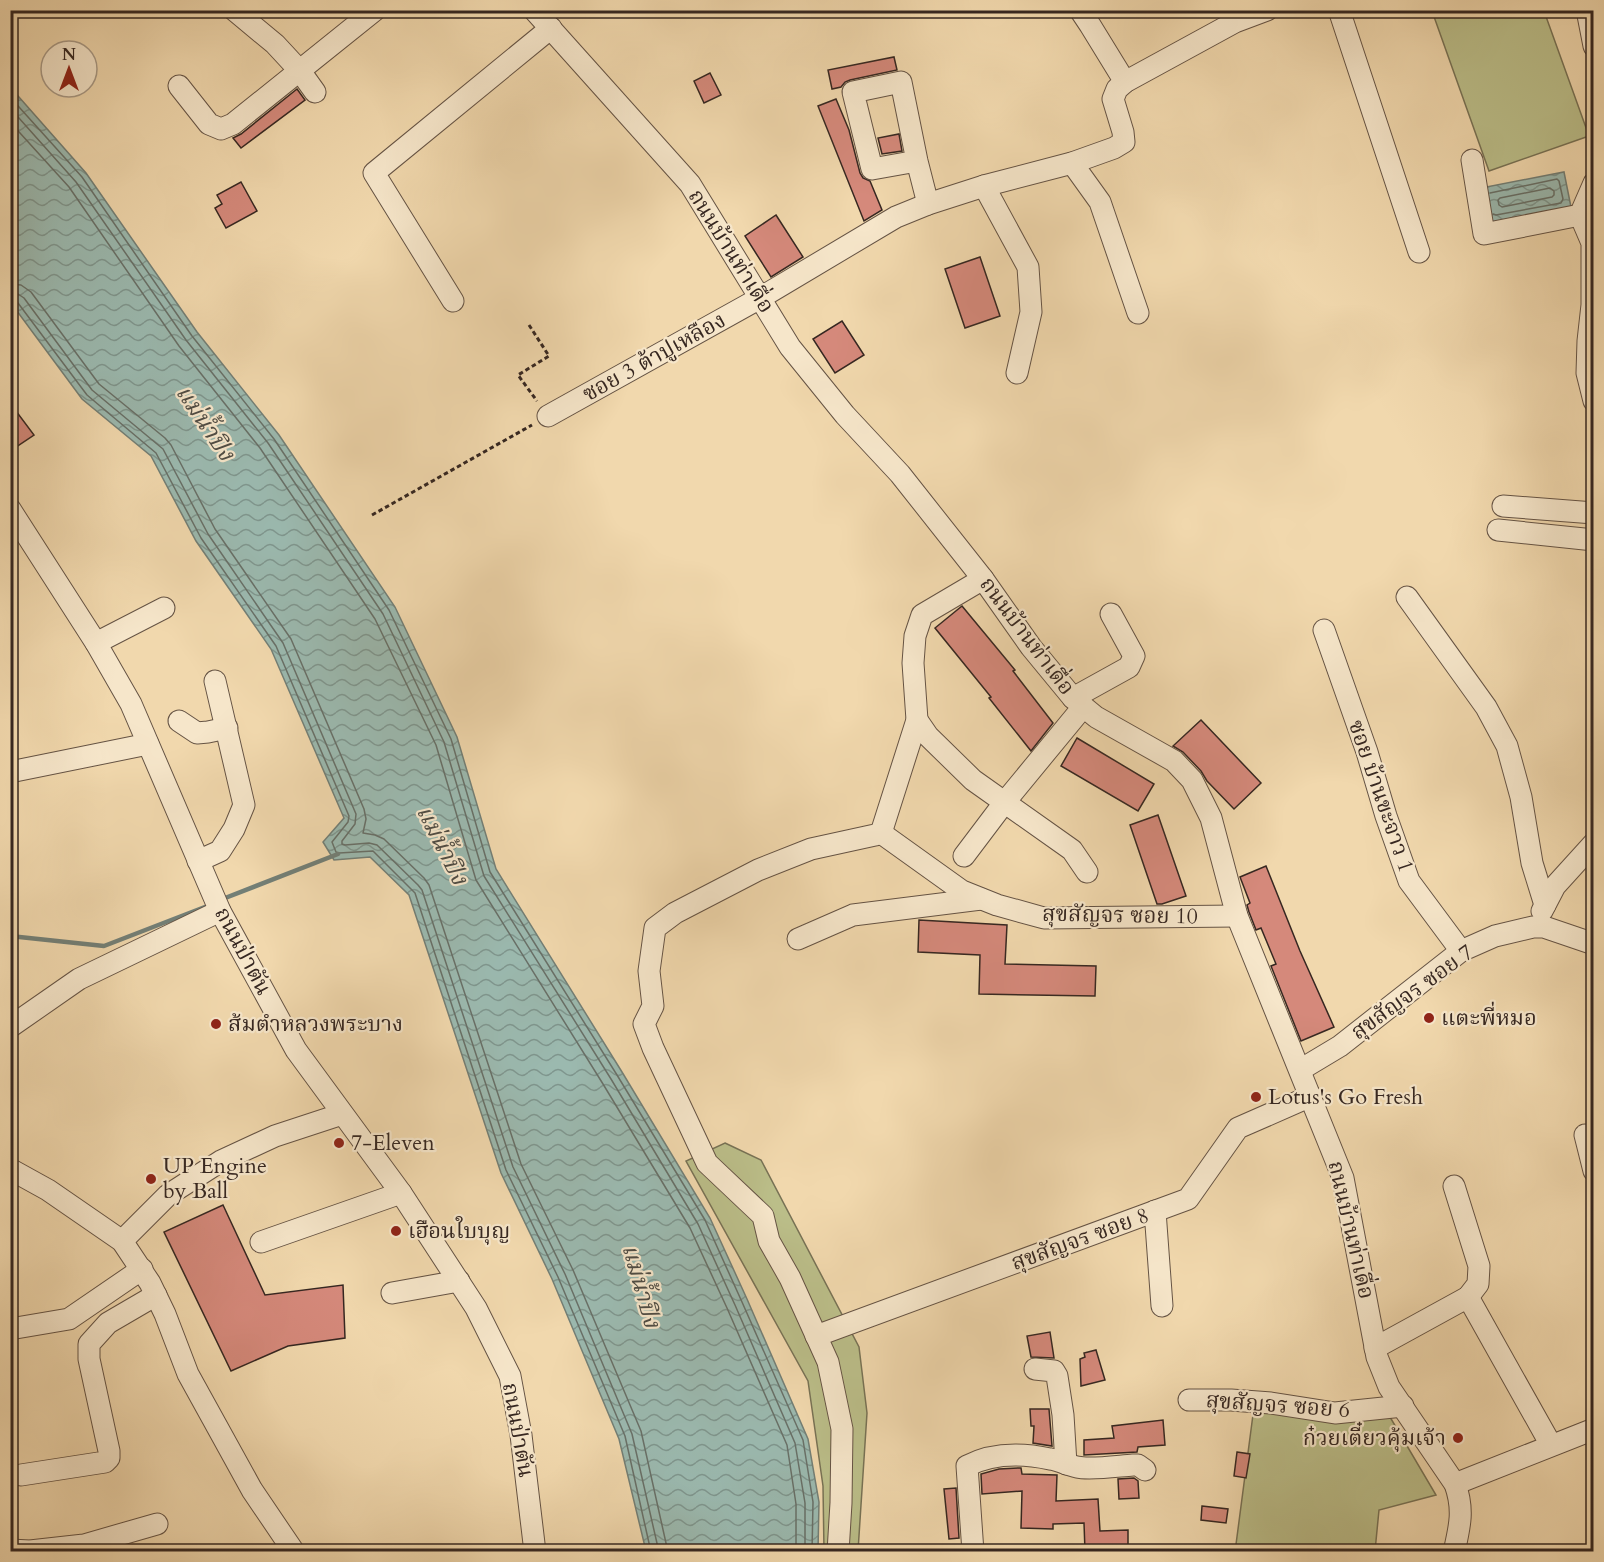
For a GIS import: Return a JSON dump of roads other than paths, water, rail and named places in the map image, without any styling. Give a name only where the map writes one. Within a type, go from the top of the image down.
[{"type":"street","points":[[234,10],[275,44],[300,71],[315,92]]},
{"type":"street","points":[[179,86],[209,124],[221,129],[233,124],[375,10]]},
{"type":"street","points":[[1080,10],[1125,82],[1232,16],[1267,10]]},
{"type":"street","points":[[1340,10],[1419,252]]},
{"type":"street","points":[[1587,10],[1593,46]]},
{"type":"street","name":"ถนนบ้านท่าเดื่อ","points":[[536,11],[690,184],[790,347],[845,415],[900,474],[983,579],[1031,647],[1078,703],[1096,717],[1174,761],[1192,780],[1210,818],[1237,916],[1343,1178],[1377,1357],[1389,1387],[1455,1484],[1460,1498],[1460,1527],[1454,1551]]},
{"type":"street","points":[[453,301],[374,173],[551,28]]},
{"type":"street","name":"ซอย 3 ต้าปูเหลือง","points":[[548,416],[760,298],[896,217],[984,186],[1072,163],[1114,148],[1124,142],[1113,99],[1117,89],[1125,82]]},
{"type":"street","points":[[917,160],[928,204]]},
{"type":"street","points":[[1472,160],[1484,234],[1580,215]]},
{"type":"street","points":[[1072,163],[1100,202],[1138,313]]},
{"type":"street","points":[[1593,183],[1580,215],[1592,243],[1593,291],[1587,373],[1593,401]]},
{"type":"street","points":[[984,186],[1028,267],[1031,312],[1017,373]]},
{"type":"street","points":[[1503,506],[1593,513]]},
{"type":"street","name":"ถนนป่าตัน","points":[[10,509],[96,643],[131,704],[220,911],[297,1050],[401,1193],[476,1308],[510,1376],[521,1435],[535,1551]]},
{"type":"street","points":[[1498,530],[1593,540]]},
{"type":"street","points":[[838,1551],[843,1429],[828,1362],[790,1278],[769,1241],[763,1215],[707,1163],[653,1048],[644,1024],[653,1006],[649,971],[655,928],[675,914],[758,870],[811,849],[880,833],[917,720],[913,663],[915,636],[922,615],[983,579]]},
{"type":"street","points":[[1407,597],[1486,708],[1507,746],[1521,797],[1532,863],[1545,905]]},
{"type":"street","points":[[96,643],[164,608]]},
{"type":"street","points":[[964,856],[1078,703],[1129,667],[1134,656],[1111,614]]},
{"type":"street","name":"ซอย บ้านขะจาว 1","points":[[1324,630],[1409,881],[1461,951]]},
{"type":"street","points":[[198,861],[220,851],[234,829],[244,805],[215,681]]},
{"type":"street","points":[[917,720],[928,736],[973,780],[1072,850],[1087,872]]},
{"type":"street","points":[[179,722],[197,733],[226,728]]},
{"type":"street","points":[[10,772],[148,744]]},
{"type":"street","name":"สุขสัญจร ซอย 10","points":[[880,833],[962,891],[997,905],[1044,918],[1237,916]]},
{"type":"street","points":[[1533,927],[1555,886],[1593,843]]},
{"type":"street","points":[[798,939],[853,915],[982,899]]},
{"type":"street","points":[[10,1027],[79,979],[220,911]]},
{"type":"street","points":[[1533,927],[1544,927],[1593,944]]},
{"type":"street","points":[[1533,927],[1540,934],[1593,952]]},
{"type":"street","name":"สุขสัญจร ซอย 7","points":[[1300,1070],[1340,1046],[1461,951],[1495,936],[1533,927]]},
{"type":"street","name":"สุขสัญจร ซอย 8","points":[[816,1336],[1188,1199],[1238,1128],[1311,1096]]},
{"type":"street","points":[[122,1241],[168,1195],[221,1161],[275,1136],[342,1114]]},
{"type":"street","points":[[1585,1135],[1593,1171]]},
{"type":"street","points":[[10,1169],[48,1190],[122,1241],[142,1269],[156,1295],[188,1374],[252,1490],[294,1551]]},
{"type":"street","points":[[1376,1348],[1468,1297],[1478,1284],[1479,1266],[1454,1185]]},
{"type":"street","points":[[261,1242],[401,1193]]},
{"type":"street","points":[[1155,1211],[1162,1306]]},
{"type":"street","points":[[10,1329],[69,1319],[142,1269]]},
{"type":"street","points":[[392,1293],[459,1281]]},
{"type":"street","points":[[21,1475],[105,1462],[109,1458],[89,1359],[89,1344],[108,1323],[156,1295]]},
{"type":"street","points":[[1468,1297],[1551,1445]]},
{"type":"street","points":[[1035,1369],[1054,1371],[1057,1376],[1063,1415],[1066,1464]]},
{"type":"street","name":"สุขสัญจร ซอย 6","points":[[1189,1400],[1271,1403],[1335,1413],[1403,1406]]},
{"type":"street","points":[[1455,1484],[1593,1430]]},
{"type":"street","points":[[973,1551],[967,1466],[992,1456],[1025,1455],[1052,1459],[1078,1467],[1138,1465],[1145,1470]]},
{"type":"street","points":[[10,1550],[30,1551],[84,1545],[157,1524]]},
{"type":"water","name":"แม่น้ำปิง","points":[[11,88],[86,173],[197,332],[279,435],[395,607],[457,737],[496,869],[710,1218],[747,1299],[808,1439],[819,1502],[818,1551],[646,1551],[619,1439],[552,1279],[501,1173],[409,895],[370,857],[334,860],[323,842],[344,818],[271,649],[196,541],[151,456],[82,399],[11,303]]},
{"type":"water","points":[[1564,172],[1571,207],[1489,223],[1481,188]]},
{"type":"waterway","points":[[220,900],[338,854]]},
{"type":"waterway","points":[[10,936],[104,946],[210,905]]},
{"type":"place","name":"แตะพี่หมอ","points":[[1429,1018]]},
{"type":"place","name":"ส้มตำหลวงพระบาง","points":[[216,1024]]},
{"type":"place","name":"Lotus's Go Fresh","points":[[1256,1097]]},
{"type":"place","name":"7-Eleven","points":[[339,1143]]},
{"type":"place","name":"UP Engine by Ball","points":[[151,1179]]},
{"type":"place","name":"เฮือนใบบุญ","points":[[396,1231]]},
{"type":"place","name":"ก๋วยเตี๋ยวคุ้มเจ้า","points":[[1458,1438]]}]
